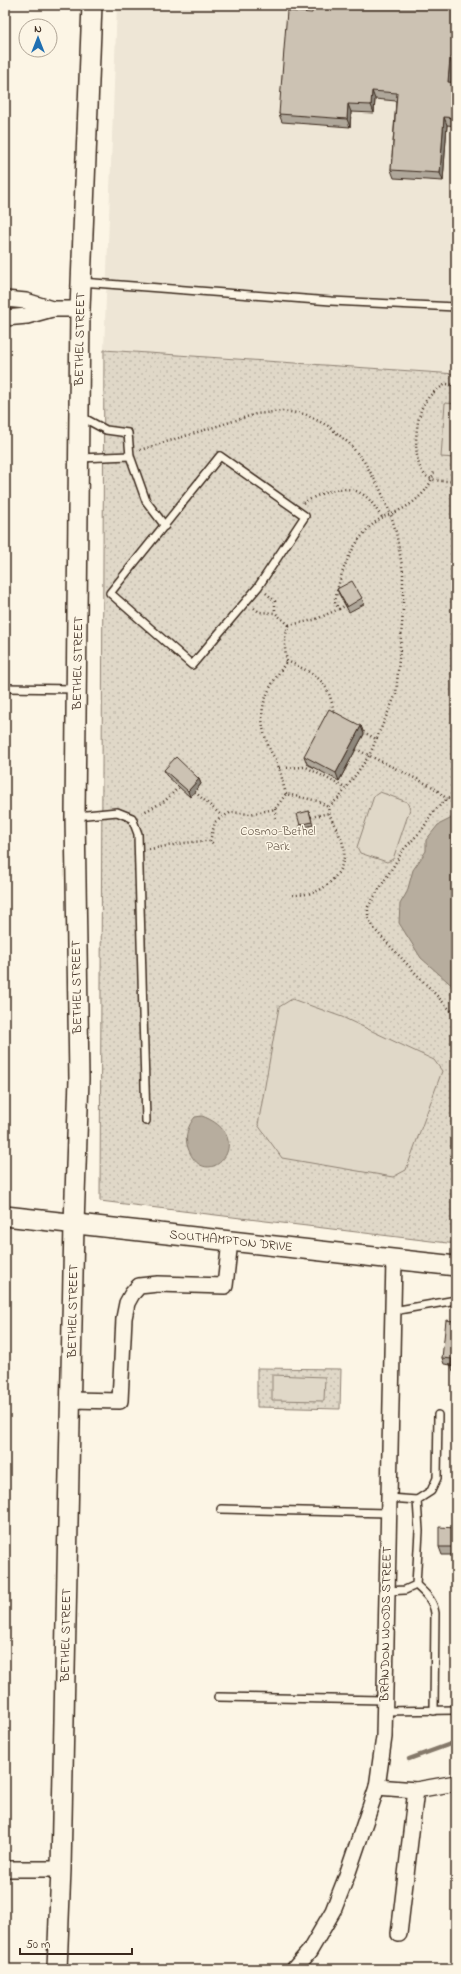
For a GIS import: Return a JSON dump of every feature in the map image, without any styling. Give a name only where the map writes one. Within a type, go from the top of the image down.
[{"type":"street","name":"BETHEL STREET","points":[[57,1969],[61,1869],[74,1224],[79,1079],[75,816],[78,689],[80,309],[92,5]]},
{"type":"street","points":[[5,299],[26,301],[52,309]]},
{"type":"street","points":[[5,318],[26,316],[52,309],[80,309]]},
{"type":"street","name":"SOUTHAMPTON DRIVE","points":[[5,1216],[456,1266]]},
{"type":"street","points":[[71,1400],[120,1401],[124,1318],[127,1302],[132,1294],[140,1286],[158,1284],[224,1286],[230,1241]]},
{"type":"street","name":"BRANDON WOODS STREET","points":[[294,1969],[309,1952],[333,1911],[365,1825],[377,1787],[384,1737],[394,1259]]},
{"type":"street","points":[[377,1787],[416,1790],[456,1783]]},
{"type":"street","points":[[399,1934],[416,1790]]},
{"type":"street","points":[[5,1869],[61,1869]]},
{"type":"lane","points":[[81,282],[331,301],[456,307]]},
{"type":"lane","points":[[80,416],[106,430],[128,433],[130,454],[146,501],[165,526]]},
{"type":"lane","points":[[79,458],[130,454]]},
{"type":"lane","points":[[220,456],[294,508],[305,516],[258,587],[192,665],[110,593],[220,456]]},
{"type":"lane","points":[[5,688],[78,689]]},
{"type":"lane","points":[[75,816],[117,812],[132,818],[138,834],[146,1121]]},
{"type":"lane","points":[[393,1311],[456,1300]]},
{"type":"lane","points":[[389,1498],[417,1500],[431,1491],[437,1478],[438,1415]]},
{"type":"lane","points":[[416,1585],[419,1531],[417,1500]]},
{"type":"lane","points":[[221,1509],[388,1513]]},
{"type":"lane","points":[[387,1591],[405,1590],[416,1585]]},
{"type":"lane","points":[[416,1585],[430,1597],[434,1605],[434,1711]]},
{"type":"lane","points":[[218,1697],[384,1706],[434,1711],[456,1710]]},
{"type":"path","points":[[456,385],[446,384],[425,401],[420,412],[417,441],[418,463],[421,470],[433,480],[456,481]]},
{"type":"path","points":[[130,454],[256,414],[282,411],[305,414],[328,426],[349,443],[365,463],[380,489],[391,515],[403,572],[402,635],[396,694],[369,756],[339,798],[328,807]]},
{"type":"path","points":[[339,609],[335,603],[336,592],[356,543],[370,526],[382,517],[391,515],[411,504],[424,492],[433,480],[434,471]]},
{"type":"path","points":[[294,508],[337,489],[348,489],[366,496],[382,517]]},
{"type":"path","points":[[258,587],[275,601],[275,613]]},
{"type":"path","points":[[245,602],[259,612],[275,613],[289,625]]},
{"type":"path","points":[[289,625],[314,620],[346,606]]},
{"type":"path","points":[[286,794],[279,768],[268,745],[261,718],[264,699],[274,680],[287,661],[285,648],[286,634],[289,625]]},
{"type":"path","points":[[287,661],[319,677],[326,687],[332,702],[335,717]]},
{"type":"path","points":[[356,728],[376,739]]},
{"type":"path","points":[[356,749],[433,787],[446,799]]},
{"type":"path","points":[[279,768],[306,767],[346,788]]},
{"type":"path","points":[[132,818],[165,801],[179,787]]},
{"type":"path","points":[[196,792],[205,802],[222,816]]},
{"type":"path","points":[[286,794],[318,800],[328,807]]},
{"type":"path","points":[[210,841],[215,822],[222,816],[231,812],[250,814],[275,808],[286,794]]},
{"type":"path","points":[[456,794],[446,799],[433,812],[422,830],[404,849],[372,898],[368,907],[368,918],[374,930],[456,1016]]},
{"type":"path","points":[[293,895],[316,892],[324,887],[341,868],[346,856],[343,844],[328,813],[328,807]]},
{"type":"path","points":[[275,808],[276,820]]},
{"type":"path","points":[[311,817],[328,813]]},
{"type":"path","points":[[138,850],[210,841],[215,845]]},
{"type":"shaded area","points":[[117,5],[456,5],[456,374],[104,350]]},
{"type":"shaded area","points":[[456,816],[456,989],[421,958],[399,923],[400,904],[407,892],[413,870],[426,851],[426,840],[438,825]]},
{"type":"shaded area","points":[[202,1116],[219,1126],[227,1137],[228,1149],[224,1159],[215,1165],[206,1167],[196,1162],[188,1148],[186,1140],[190,1124],[195,1117]]},
{"type":"green space","name":"Cosmo-Bethel Park","points":[[104,350],[456,374],[456,1244],[100,1201]]},
{"type":"green space","points":[[445,403],[456,404],[456,458],[441,457]]},
{"type":"green space","points":[[380,792],[407,802],[410,809],[393,859],[387,862],[360,853],[357,847],[374,796]]},
{"type":"green space","points":[[292,999],[342,1017],[434,1060],[442,1071],[406,1170],[393,1177],[282,1158],[258,1125],[279,1007]]},
{"type":"green space","points":[[257,1368],[341,1369],[340,1409],[257,1407]]},
{"type":"green space","points":[[272,1375],[325,1377],[324,1401],[272,1400]]},
{"type":"building","points":[[313,5],[456,5],[456,59],[450,58],[448,82],[456,83],[456,118],[444,117],[440,173],[391,170],[397,93],[372,91],[371,105],[348,104],[347,119],[279,114],[287,11],[312,13]]},
{"type":"building","points":[[352,581],[362,598],[347,607],[337,589]]},
{"type":"building","points":[[329,709],[361,726],[336,773],[304,756]]},
{"type":"building","points":[[176,757],[199,779],[188,791],[164,770]]},
{"type":"building","points":[[309,811],[312,822],[300,825],[297,814]]},
{"type":"building","points":[[455,1312],[456,1375],[454,1375],[455,1366],[451,1366],[452,1359],[442,1358],[446,1320],[454,1321]]},
{"type":"building","points":[[439,1527],[456,1528],[456,1547],[439,1547]]},
{"type":"waterway","points":[[409,1759],[456,1742]]}]
